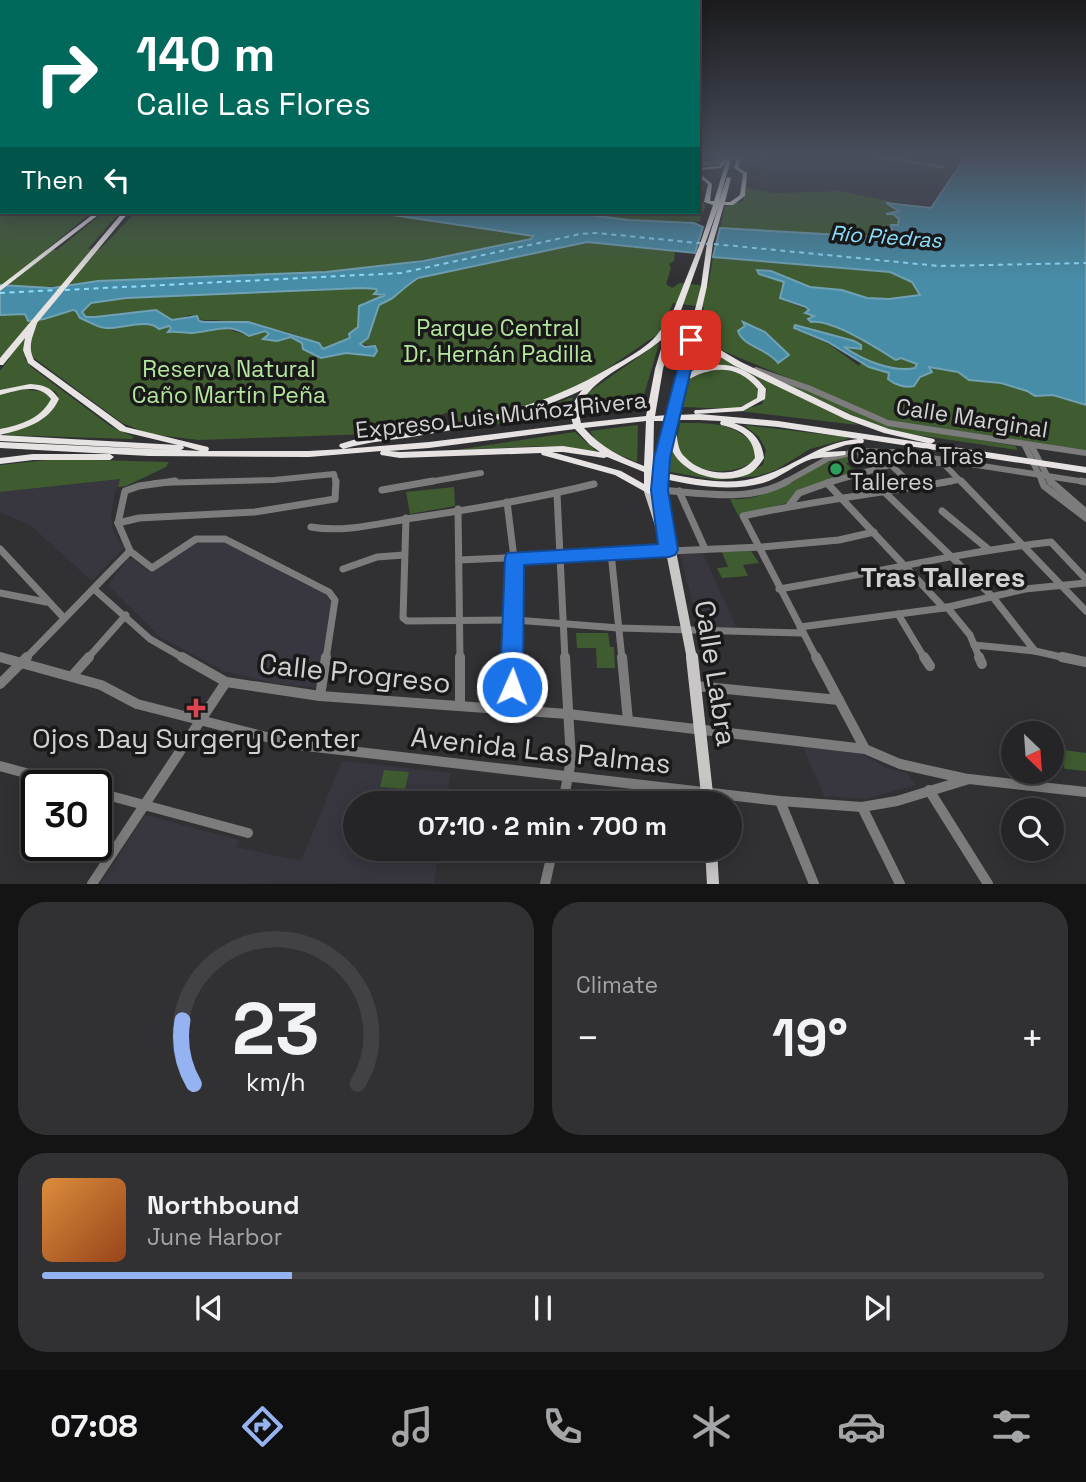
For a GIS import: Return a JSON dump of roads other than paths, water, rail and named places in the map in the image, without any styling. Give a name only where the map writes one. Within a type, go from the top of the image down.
[{"type":"highway","points":[[706,197],[705,200],[710,203],[726,205],[739,201],[741,197]]},
{"type":"highway","points":[[343,446],[363,440],[427,432],[525,411],[555,401],[594,382],[651,346],[665,332],[673,316],[721,197]]},
{"type":"highway","points":[[654,491],[696,319],[721,197]]},
{"type":"highway","points":[[0,289],[96,214]]},
{"type":"highway","points":[[0,363],[124,214]]},
{"type":"highway","points":[[654,491],[647,440],[651,397],[673,316]]},
{"type":"highway","points":[[696,319],[702,342],[738,364],[867,425],[938,443]]},
{"type":"highway","points":[[34,321],[25,348],[31,361],[41,369],[123,429],[205,449]]},
{"type":"highway","points":[[681,382],[698,370],[721,368],[746,374],[762,389],[761,399],[747,408],[698,415]]},
{"type":"highway","points":[[594,382],[576,405],[576,422],[594,444],[619,458]]},
{"type":"highway","points":[[0,393],[23,388],[49,390],[55,398],[52,405],[37,419],[0,432]]},
{"type":"highway","points":[[670,427],[677,454],[695,469],[730,475],[749,470],[758,463],[760,447],[750,434],[731,424],[698,415]]},
{"type":"highway","name":"Expreso Luis Muñoz Rivera","points":[[698,415],[1021,457]]},
{"type":"highway","name":"Expreso Luis Muñoz Rivera","points":[[0,438],[205,449],[343,446],[698,415],[769,419],[1021,457],[1041,467],[1086,470]]},
{"type":"highway","name":"Expreso Luis Muñoz Rivera","points":[[0,445],[254,455],[365,451],[562,425]]},
{"type":"highway","points":[[365,451],[400,455],[576,449],[619,458],[671,477],[712,485],[738,485],[776,474],[824,447],[845,442],[904,443]]},
{"type":"highway","points":[[530,450],[618,472],[654,491]]},
{"type":"highway","points":[[803,458],[842,453]]},
{"type":"highway","points":[[0,462],[60,456],[176,454]]},
{"type":"highway","name":"Expreso Luis Muñoz Rivera","points":[[1041,467],[1086,464]]},
{"type":"main road","name":"Calle Labra","points":[[654,491],[688,630],[703,730],[708,791]]},
{"type":"main road","points":[[712,861],[713,884]]},
{"type":"street","name":"Calle Marginal","points":[[738,364],[808,388],[888,423],[1086,453]]},
{"type":"street","points":[[1027,445],[1060,494],[1086,512]]},
{"type":"street","points":[[654,491],[729,495],[761,493],[842,453],[879,450],[973,464]]},
{"type":"street","points":[[789,506],[799,493],[891,465],[943,463],[1041,467],[1086,482]]},
{"type":"street","points":[[943,463],[1086,611]]},
{"type":"street","points":[[891,465],[913,486]]},
{"type":"street","points":[[1041,467],[1051,493],[1086,517]]},
{"type":"street","points":[[382,490],[481,473]]},
{"type":"street","points":[[864,473],[992,596],[1035,651]]},
{"type":"street","points":[[118,523],[139,518],[255,512],[335,499],[334,474],[293,479],[135,486],[125,491],[118,523],[130,551],[149,568],[196,539],[225,539],[329,592],[335,600],[320,696]]},
{"type":"street","points":[[865,748],[779,589],[743,516],[789,506],[958,480]]},
{"type":"street","points":[[827,483],[965,628],[982,664]]},
{"type":"street","points":[[312,527],[322,529],[358,526],[557,494],[594,484]]},
{"type":"street","points":[[680,491],[705,549]]},
{"type":"street","points":[[557,494],[562,625],[571,727],[566,791]]},
{"type":"street","points":[[507,502],[514,558],[515,620],[511,709]]},
{"type":"street","points":[[458,509],[460,706]]},
{"type":"street","points":[[942,511],[988,549]]},
{"type":"street","points":[[406,518],[404,620],[515,620],[562,625],[688,630],[802,630],[946,607],[1025,589],[1086,581]]},
{"type":"street","points":[[458,560],[757,547],[839,540],[874,532]]},
{"type":"street","points":[[779,589],[906,567],[988,549],[1051,542],[1086,581]]},
{"type":"street","points":[[0,549],[47,603],[63,617]]},
{"type":"street","points":[[0,684],[84,596],[95,590],[130,551]]},
{"type":"street","points":[[611,553],[628,721]]},
{"type":"street","points":[[343,569],[377,557],[404,555]]},
{"type":"street","name":"Calle Progreso","points":[[95,590],[150,639],[226,682],[320,696],[568,714],[865,748],[900,764],[969,779]]},
{"type":"street","points":[[0,593],[47,603]]},
{"type":"street","points":[[898,614],[930,666]]},
{"type":"street","points":[[72,676],[126,615]]},
{"type":"street","points":[[974,645],[1035,651],[1086,662]]},
{"type":"street","name":"Avenida Las Palmas","points":[[0,657],[102,685],[137,704],[298,746],[569,776],[668,791]]},
{"type":"street","points":[[92,884],[226,682]]},
{"type":"street","points":[[696,686],[839,700]]},
{"type":"street","points":[[0,766],[21,772]]},
{"type":"street","name":"Avenida Las Palmas","points":[[742,799],[862,807],[897,801],[969,779],[1086,792]]},
{"type":"street","points":[[929,790],[988,884]]},
{"type":"street","points":[[112,796],[248,833]]},
{"type":"street","points":[[780,801],[814,884]]},
{"type":"street","points":[[862,807],[900,884]]},
{"type":"street","points":[[551,861],[546,883],[551,884]]},
{"type":"water","points":[[938,197],[1086,197],[1086,405],[1053,395],[1035,396],[1001,383],[969,380],[958,372],[929,367],[932,372],[920,377],[914,386],[897,384],[888,379],[889,373],[869,367],[828,342],[794,328],[795,325],[854,341],[861,345],[861,349],[844,347],[878,364],[906,369],[915,368],[917,364],[901,358],[896,360],[830,325],[811,322],[808,319],[814,316],[805,313],[809,310],[806,307],[780,298],[784,282],[759,274],[757,270],[771,271],[810,287],[842,290],[867,298],[889,299],[920,295],[912,282],[890,272],[713,257],[720,228],[894,238],[891,225],[898,225],[899,219],[893,214],[886,214],[899,211],[886,203],[931,208]]},
{"type":"water","points":[[385,214],[580,214],[629,220],[694,223],[703,227],[695,253],[587,242],[418,278],[379,305],[368,338],[360,344],[365,347],[375,346],[377,351],[374,356],[346,353],[321,358],[303,349],[302,343],[291,337],[277,341],[263,339],[269,334],[265,331],[249,336],[227,328],[192,333],[168,332],[171,328],[169,326],[159,329],[148,324],[103,328],[80,318],[73,310],[28,321],[25,314],[0,315],[0,285],[52,288],[98,281],[326,272],[423,261],[531,239],[533,236]],"holes":[[[362,288],[377,291],[374,294],[385,295],[359,306],[358,327],[349,334],[350,338],[323,349],[319,343],[248,322],[205,322],[199,321],[197,316],[172,320],[156,310],[95,317],[86,317],[82,312],[91,303],[126,298]]]},
{"type":"water","points":[[743,322],[765,332],[789,355],[778,363],[769,354],[745,341],[738,331],[745,326]]},
{"type":"place","name":"Cancha Tras Talleres","points":[[836,469]]},
{"type":"place","name":"Ojos Day Surgery Center","points":[[196,708]]},
{"type":"district","name":"Tras Talleres","points":[[943,577]]},
{"type":"water label","name":"Río Piedras","points":[[886,237]]},
{"type":"park label","name":"Parque Central Dr. Hernán Padilla","points":[[498,341]]},
{"type":"park label","name":"Reserva Natural Caño Martín Peña","points":[[229,382]]}]
